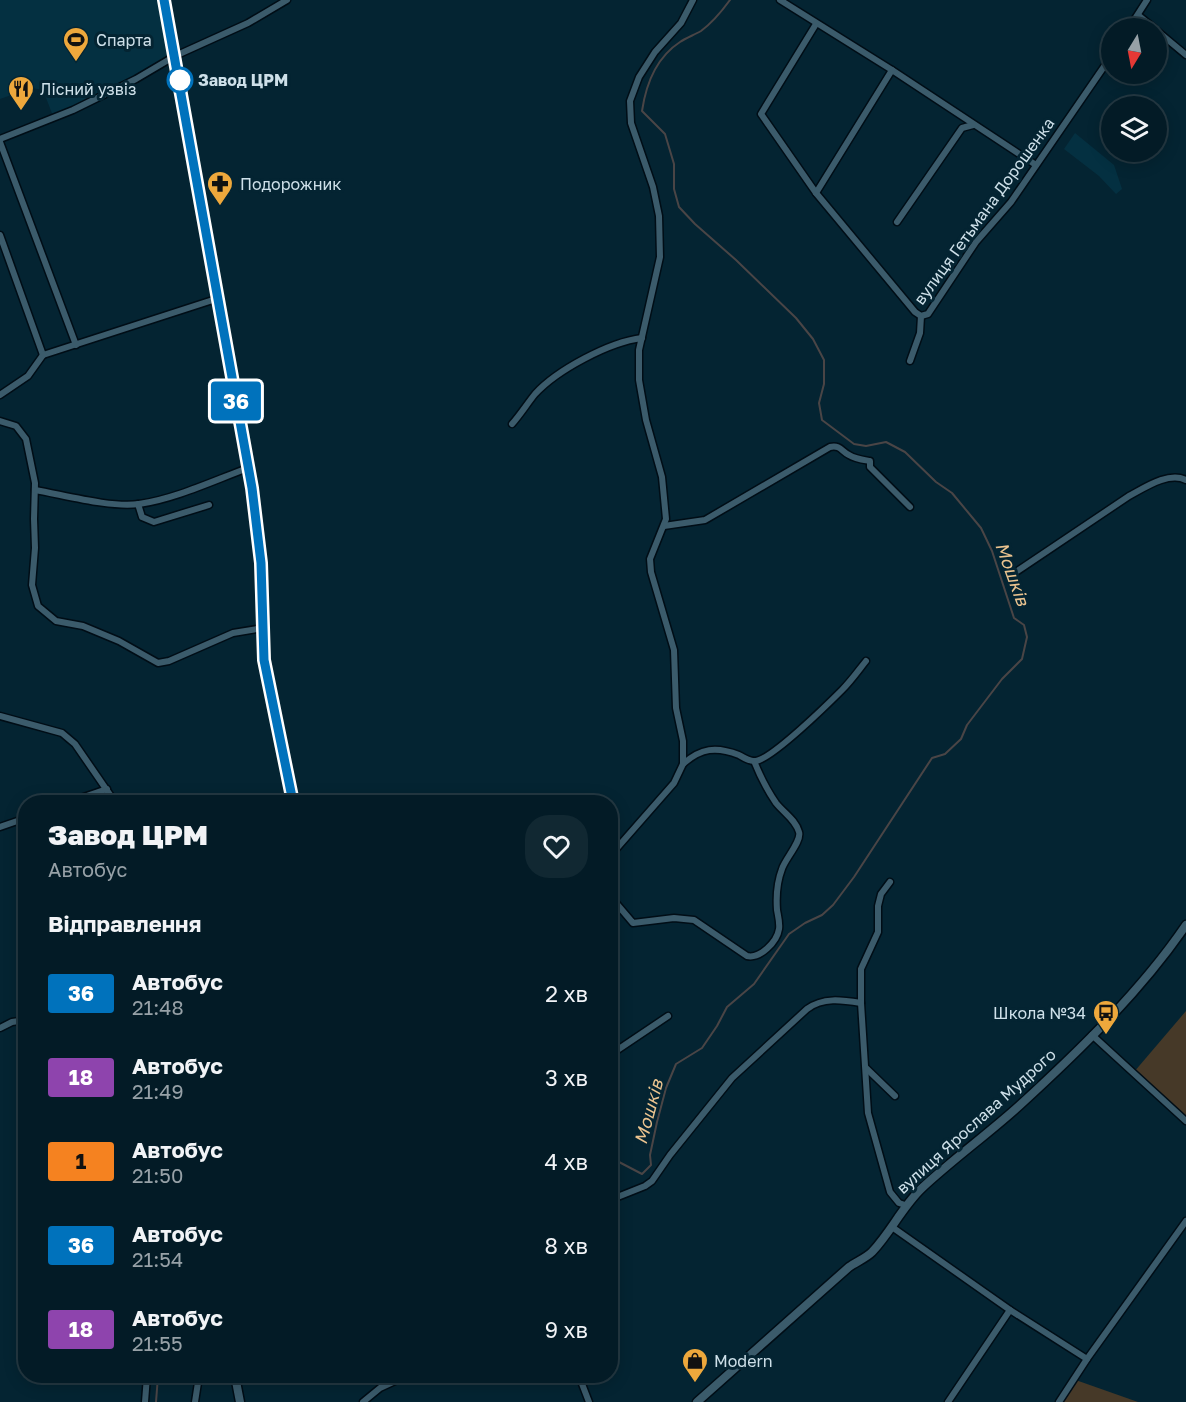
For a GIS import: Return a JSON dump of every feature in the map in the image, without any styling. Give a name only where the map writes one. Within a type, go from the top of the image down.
[{"type":"main road","points":[[164,0],[248,468],[261,563],[264,660],[292,795]]},
{"type":"main road","name":"вулиця Ярослава Мудрого","points":[[697,1402],[849,1267],[870,1254],[892,1227],[905,1205],[947,1166],[1019,1106],[1092,1035],[1143,981],[1186,925]]},
{"type":"main road","points":[[236,1383],[240,1402]]},
{"type":"street","points":[[76,345],[0,141],[73,110],[136,79],[175,56],[248,23],[287,0]]},
{"type":"street","points":[[683,764],[683,741],[676,708],[674,650],[651,572],[650,559],[666,519],[662,477],[646,420],[639,380],[639,350],[660,257],[659,216],[653,187],[631,123],[630,101],[639,77],[655,52],[681,23],[693,0]]},
{"type":"street","points":[[780,0],[892,70],[1036,165]]},
{"type":"street","points":[[1136,18],[1147,0]]},
{"type":"street","points":[[1138,15],[1142,18]]},
{"type":"street","name":"вулиця Гетьмана Дорошенка","points":[[816,24],[761,114],[816,193],[915,312],[921,316],[928,314],[976,242],[1011,202],[1101,71]]},
{"type":"street","points":[[1167,39],[1186,55]]},
{"type":"street","points":[[816,193],[892,70]]},
{"type":"street","points":[[897,222],[962,128],[973,125]]},
{"type":"street","points":[[0,235],[43,355]]},
{"type":"street","points":[[0,395],[28,376],[43,355],[219,298]]},
{"type":"street","points":[[910,361],[920,333],[921,316]]},
{"type":"street","points":[[512,424],[535,394],[551,379],[625,340],[642,338]]},
{"type":"street","points":[[0,421],[16,426],[26,439],[35,490],[35,548],[32,585],[38,606],[56,621],[83,626],[119,641],[158,663],[169,661],[233,633],[263,628]]},
{"type":"street","points":[[664,526],[705,520],[771,480],[785,475],[830,447],[836,446],[850,456],[870,461],[870,467],[910,507]]},
{"type":"street","points":[[35,490],[112,503],[138,504],[187,491],[248,468]]},
{"type":"street","points":[[1012,574],[1128,496],[1177,476],[1186,480]]},
{"type":"street","points":[[138,504],[142,517],[154,522],[209,505]]},
{"type":"street","points":[[618,847],[674,783],[683,764],[693,755],[706,750],[720,750],[754,761],[770,753],[842,690],[866,661]]},
{"type":"street","points":[[0,716],[62,733],[75,744],[111,795]]},
{"type":"street","points":[[618,905],[633,923],[674,918],[694,920],[747,956],[753,958],[759,956],[777,936],[780,928],[776,898],[777,884],[788,855],[800,837],[795,823],[777,804],[767,789],[754,761]]},
{"type":"street","points":[[89,795],[107,789]]},
{"type":"street","points":[[0,827],[18,821]]},
{"type":"street","points":[[890,882],[881,894],[878,906],[878,932],[861,969],[861,1003],[868,1113],[890,1192],[899,1203],[905,1205]]},
{"type":"street","points":[[618,1197],[652,1181],[732,1078],[807,1009],[814,1004],[837,1000],[861,1003]]},
{"type":"street","points":[[618,1050],[668,1016]]},
{"type":"street","points":[[0,1028],[18,1021]]},
{"type":"street","points":[[1092,1035],[1186,1121]]},
{"type":"street","points":[[866,1068],[895,1096]]},
{"type":"street","points":[[1059,1402],[1186,1221]]},
{"type":"street","points":[[892,1227],[1010,1310],[1087,1359]]},
{"type":"street","points":[[948,1402],[1010,1310]]},
{"type":"street","points":[[145,1402],[146,1383]]},
{"type":"street","points":[[195,1402],[198,1383]]},
{"type":"street","points":[[363,1402],[380,1388],[391,1383]]},
{"type":"street","points":[[582,1383],[589,1402]]},
{"type":"shaded area","name":"Завод ЦРМ","points":[[0,0],[157,0],[171,57],[135,78],[53,116],[43,90],[32,88],[0,99]]},
{"type":"shaded area","points":[[1075,133],[1101,154],[1101,162],[1110,162],[1114,165],[1122,189],[1116,194],[1099,176],[1064,149]]},
{"type":"shaded area","points":[[1186,1011],[1186,1117],[1134,1072]]},
{"type":"shaded area","points":[[1070,1378],[1138,1402],[1055,1402]]},
{"type":"waterway","name":"Мошків","points":[[618,1162],[642,1174],[651,1165],[650,1155],[657,1122],[666,1088],[676,1064],[702,1048],[727,1007],[754,984],[789,934],[822,915],[833,905],[932,758],[945,754],[961,739],[967,725],[1002,679],[1022,659],[1027,637],[1024,625],[1014,618],[992,551],[981,528],[952,493],[936,482],[905,452],[886,442],[866,446],[854,444],[822,420],[819,403],[824,384],[824,360],[813,339],[796,318],[679,207],[674,189],[674,164],[665,134],[642,111],[644,101],[654,72],[665,55],[680,42],[705,28],[730,0]]},
{"type":"waterway","name":"Мошків","points":[[156,1402],[157,1383]]},
{"type":"bus line","name":"36","points":[[164,0],[252,488],[261,563],[264,660],[292,795]]},
{"type":"place","name":"Спарта","points":[[76,63]]},
{"type":"place","name":"Завод ЦРМ","points":[[180,80]]},
{"type":"place","name":"Лісний узвіз","points":[[21,112]]},
{"type":"place","name":"Подорожник","points":[[220,207]]},
{"type":"place","name":"Школа №34","points":[[1106,1036]]},
{"type":"place","name":"Modern","points":[[695,1384]]}]
